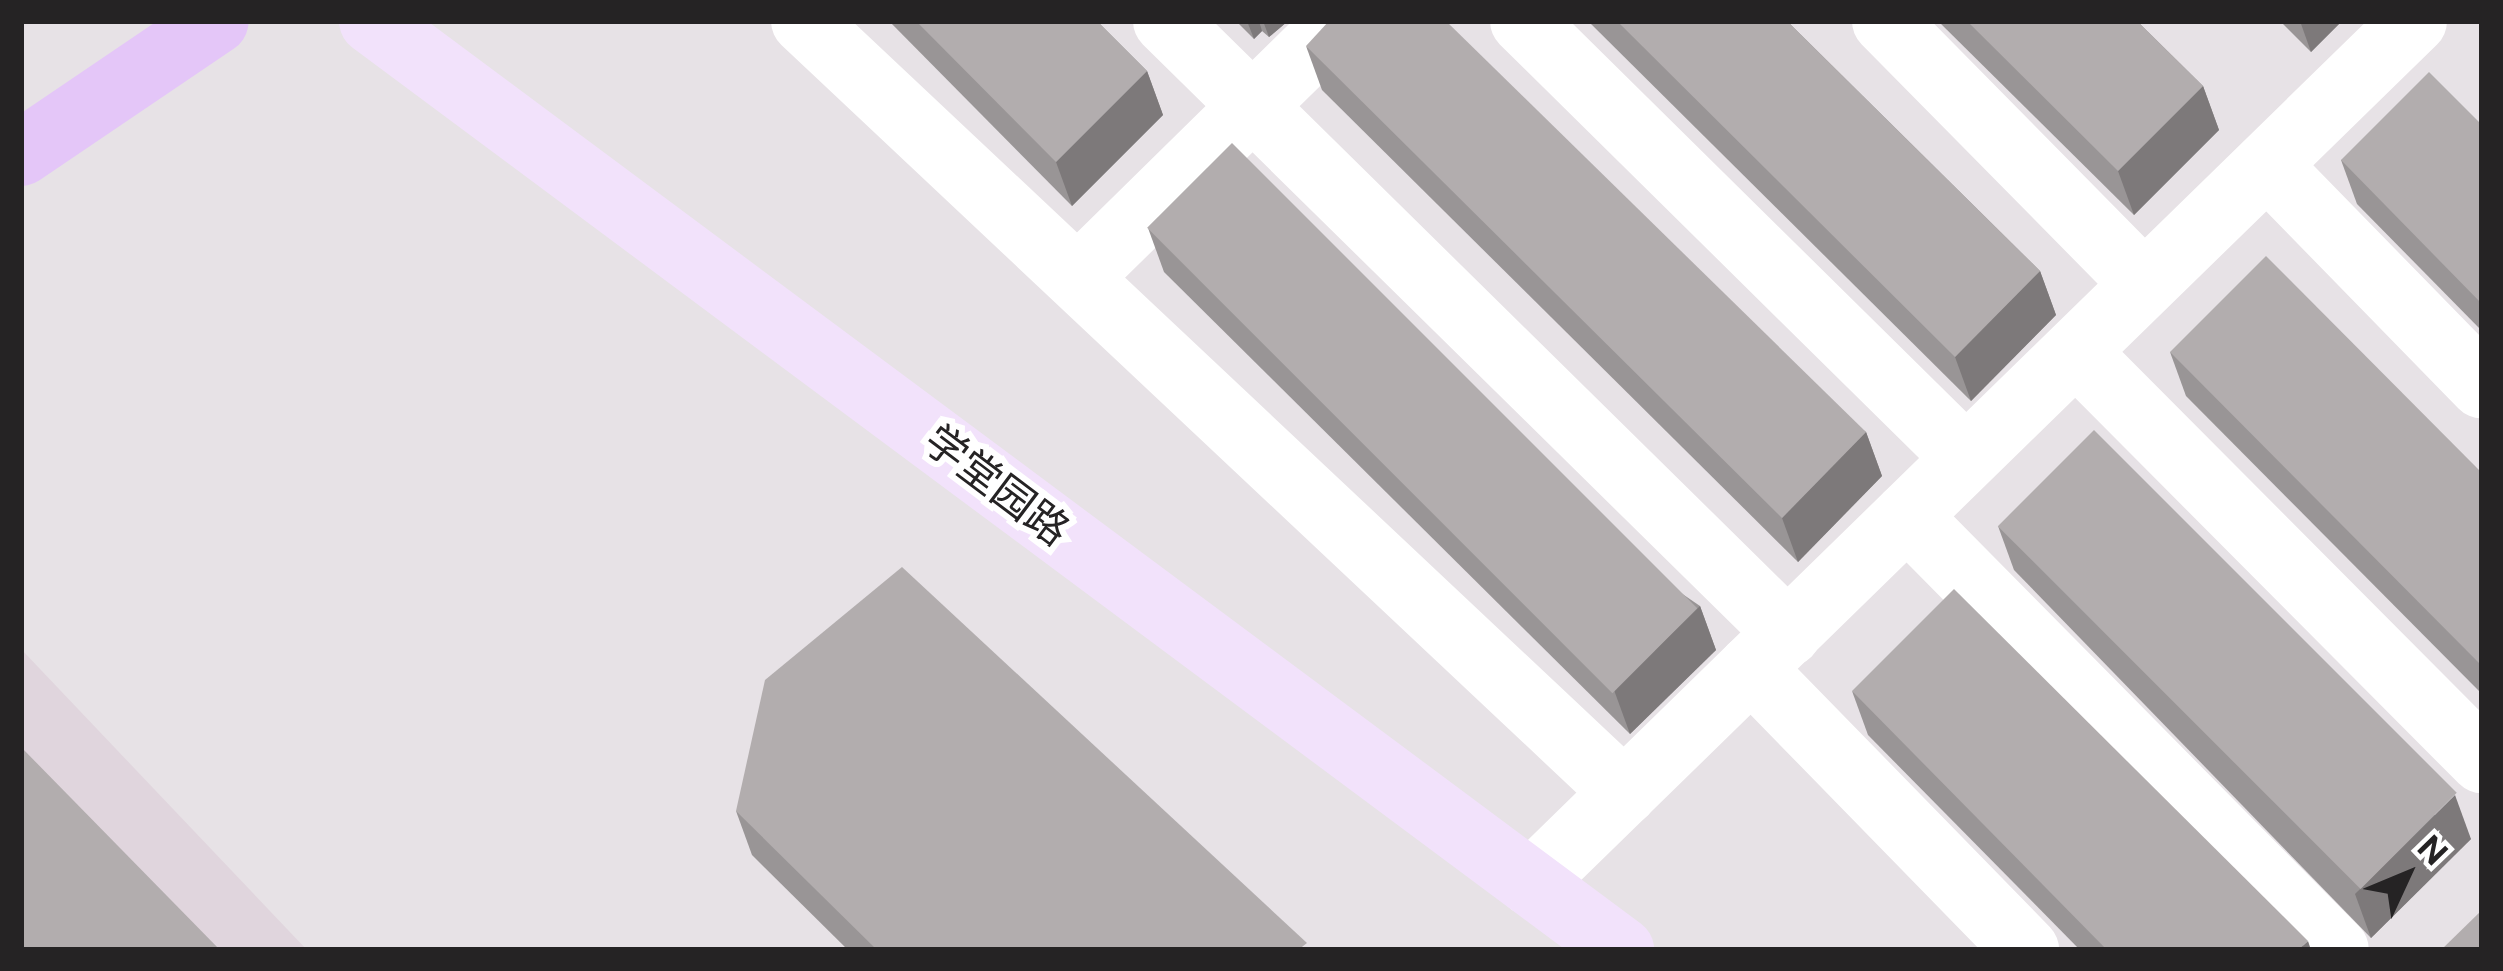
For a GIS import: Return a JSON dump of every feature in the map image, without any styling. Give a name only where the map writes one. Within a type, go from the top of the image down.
[{"type":"main road","points":[[21,152],[216,21]]},
{"type":"street","name":"学堂园路","points":[[372,21],[1621,950]]},
{"type":"street","points":[[804,21],[1624,792]]},
{"type":"street","points":[[1166,21],[1253,106],[1769,651],[2026,950]]},
{"type":"street","points":[[1097,259],[1339,21]]},
{"type":"street","points":[[1523,21],[1966,458]]},
{"type":"street","points":[[1885,21],[2144,284]]},
{"type":"street","points":[[1531,883],[2414,21]]},
{"type":"street","points":[[2267,165],[2482,386]]},
{"type":"street","points":[[2076,352],[2482,760]]},
{"type":"street","points":[[1907,516],[2336,950]]},
{"type":"shaded area","points":[[21,649],[307,950],[21,950]]},
{"type":"building","points":[[916,21],[1097,21],[1147,71],[1056,162]]},
{"type":"building","points":[[1329,21],[1446,21],[1866,432],[1782,518],[1306,46]]},
{"type":"building","points":[[1617,21],[1787,21],[2040,271],[1955,357]]},
{"type":"building","points":[[1967,21],[2137,21],[2203,86],[2118,171]]},
{"type":"building","points":[[2429,72],[2482,125],[2482,304],[2341,160]]},
{"type":"building","points":[[1232,143],[1697,608],[1612,693],[1147,228]]},
{"type":"building","points":[[2266,256],[2482,473],[2482,666],[2170,352]]},
{"type":"building","points":[[2094,430],[2457,793],[2361,889],[1998,526]]},
{"type":"building","points":[[902,567],[1307,943],[1298,950],[877,950],[736,811],[765,680]]},
{"type":"building","points":[[1954,589],[2308,941],[2298,950],[2107,950],[1852,691]]},
{"type":"building","points":[[21,747],[220,950],[21,950]]},
{"type":"building","points":[[2482,910],[2482,950],[2441,950]]}]
